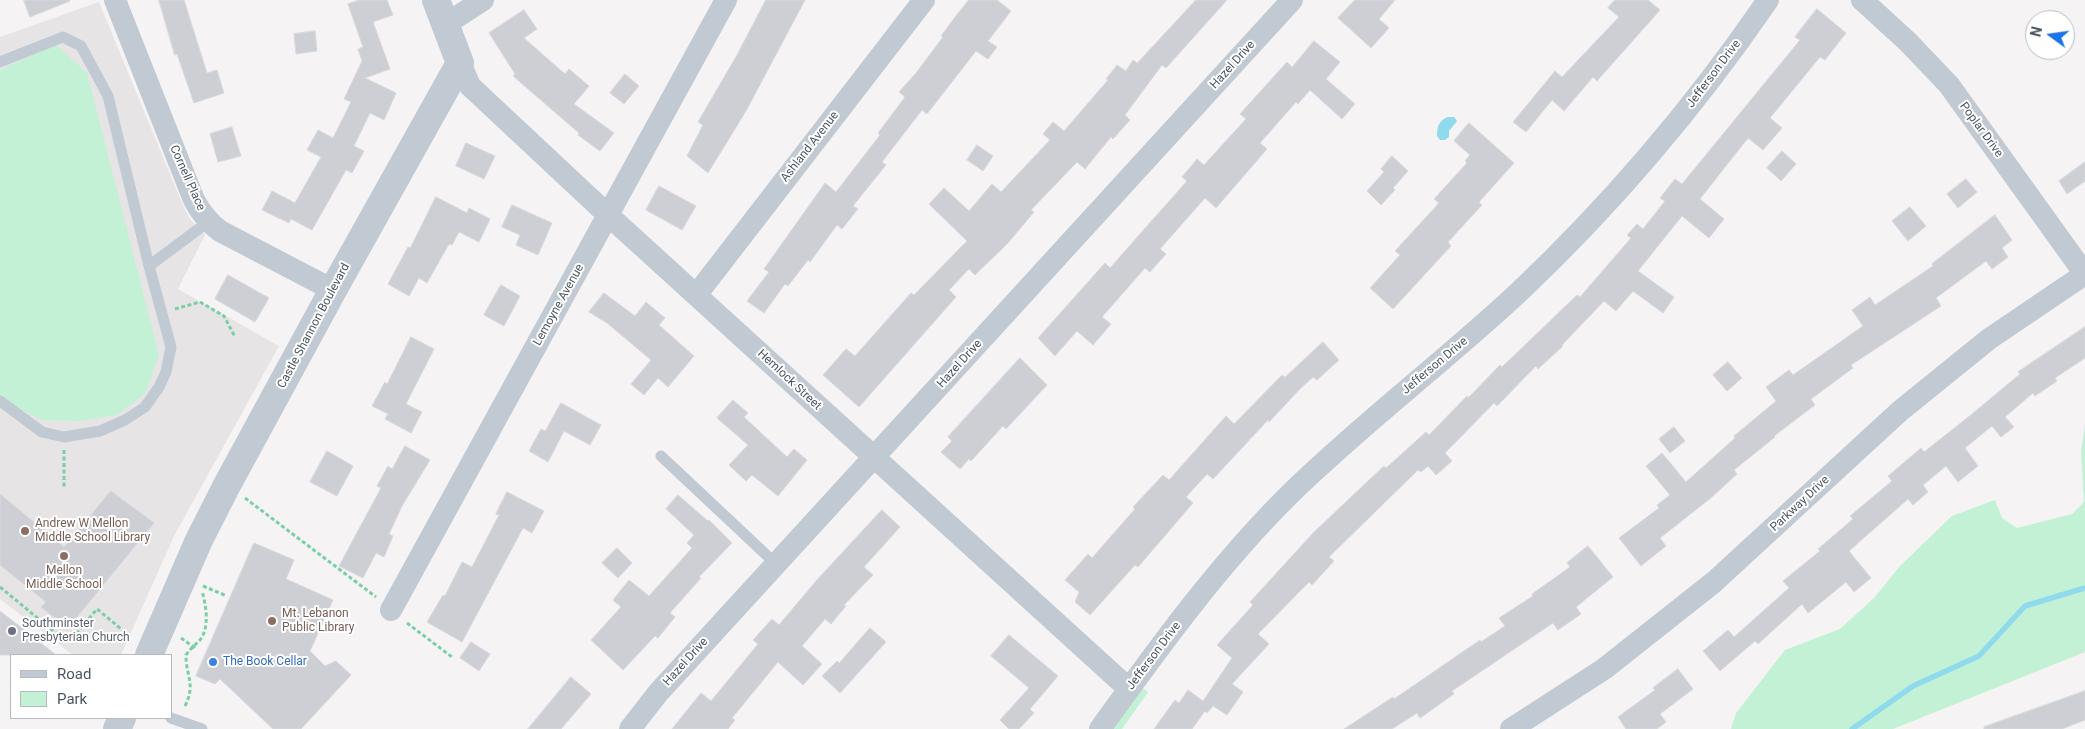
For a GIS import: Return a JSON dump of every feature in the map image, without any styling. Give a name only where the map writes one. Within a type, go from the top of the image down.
[{"type":"street","name":"Cornell Place","points":[[115,0],[194,200],[208,222],[220,231],[333,290]]},
{"type":"street","points":[[460,63],[441,12],[484,0]]},
{"type":"street","name":"Lemoyne Avenue","points":[[399,617],[608,215],[726,0]]},
{"type":"street","name":"Ashland Avenue","points":[[697,294],[924,0]]},
{"type":"street","name":"Hazel Drive","points":[[630,729],[658,693],[1292,0]]},
{"type":"street","name":"Jefferson Drive","points":[[1100,729],[1129,688],[1205,590],[1248,539],[1290,494],[1360,429],[1520,291],[1607,202],[1687,110],[1768,0]]},
{"type":"street","name":"Poplar Drive","points":[[1862,0],[1908,42],[1949,85],[2085,274]]},
{"type":"street","name":"Hemlock Street","points":[[460,63],[470,86],[608,215],[1129,688]]},
{"type":"street","name":"Castle Shannon Boulevard","points":[[141,647],[333,290],[460,63]]},
{"type":"street","name":"Parkway Drive","points":[[1511,729],[1604,669],[1714,582],[1900,411],[1989,339],[2085,274]]},
{"type":"lane","points":[[0,62],[63,37],[80,46],[108,96],[149,266],[171,347],[166,372],[145,407],[125,420],[100,432],[64,437],[42,432],[0,401]]},
{"type":"lane","points":[[149,266],[208,222]]},
{"type":"lane","points":[[661,456],[776,564]]},
{"type":"lane","points":[[172,718],[202,729]]},
{"type":"path","points":[[162,313],[200,302],[224,316],[235,336]]},
{"type":"path","points":[[64,448],[64,487]]},
{"type":"path","points":[[254,503],[371,594]]},
{"type":"path","points":[[0,588],[63,639],[67,640],[75,637],[97,609],[141,647]]},
{"type":"path","points":[[185,706],[192,686],[186,663],[186,655],[201,639],[206,621],[202,588],[227,596]]},
{"type":"path","points":[[399,617],[452,658]]},
{"type":"path","points":[[180,638],[194,647]]},
{"type":"shaded area","points":[[99,2],[184,208],[191,220],[205,235],[178,289],[279,346],[174,536],[121,654],[72,654],[0,599],[0,37]]},
{"type":"green space","points":[[56,45],[87,73],[159,355],[145,394],[117,415],[81,421],[41,420],[0,398],[0,70]]},
{"type":"green space","points":[[2085,424],[2085,652],[1893,729],[1731,729],[1736,713],[1785,650],[1840,629],[1874,598],[1900,566],[1952,516],[1995,500],[2002,518],[2017,528],[2072,514],[2084,502],[2081,452]]},
{"type":"green space","points":[[1141,687],[1148,692],[1122,729],[1110,729]]},
{"type":"water","points":[[1454,117],[1457,121],[1449,131],[1449,137],[1445,140],[1440,140],[1437,136],[1438,127],[1442,120]]},
{"type":"building","points":[[24,0],[70,0],[70,1],[30,17]]},
{"type":"building","points":[[159,0],[184,0],[207,73],[217,70],[224,93],[194,103],[177,54],[175,55]]},
{"type":"building","points":[[360,0],[387,0],[393,15],[373,22],[390,69],[365,78],[396,93],[384,120],[370,113],[354,146],[364,151],[352,173],[346,170],[312,230],[291,219],[289,223],[262,210],[272,191],[295,203],[321,157],[307,150],[318,130],[333,138],[351,102],[344,99],[362,61],[358,49],[363,47],[348,4]]},
{"type":"building","points":[[766,0],[805,0],[746,111],[708,173],[687,156],[703,125],[698,122]]},
{"type":"building","points":[[969,0],[997,0],[1011,11],[988,41],[997,47],[988,59],[976,51],[927,114],[922,110],[882,162],[886,165],[853,206],[858,209],[842,229],[837,225],[810,262],[808,260],[788,286],[785,284],[764,313],[747,301],[769,272],[764,269],[825,183],[836,192],[880,135],[878,133],[905,97],[899,92],[916,73],[943,37],[941,36]]},
{"type":"building","points":[[1196,0],[1227,0],[1166,68],[1162,65],[1125,115],[1130,120],[1113,139],[1111,137],[1085,169],[1077,162],[1031,210],[1034,212],[1008,243],[975,275],[969,269],[949,290],[956,297],[859,407],[823,375],[846,349],[855,356],[911,293],[914,295],[967,241],[929,204],[944,188],[969,211],[992,184],[1001,192],[1050,140],[1043,134],[1053,122],[1064,131],[1108,80],[1106,79],[1117,65],[1126,71],[1133,60],[1137,63]]},
{"type":"building","points":[[1355,0],[1395,0],[1379,19],[1389,28],[1371,48],[1338,18]]},
{"type":"building","points":[[1615,0],[1648,0],[1660,10],[1597,81],[1593,77],[1564,111],[1552,100],[1526,132],[1513,122],[1555,71],[1562,77],[1619,17],[1608,8]]},
{"type":"building","points":[[1817,9],[1846,33],[1825,60],[1820,57],[1770,118],[1782,128],[1763,150],[1748,138],[1700,199],[1724,219],[1709,238],[1682,216],[1638,271],[1674,297],[1663,313],[1633,291],[1616,311],[1604,301],[1563,346],[1538,369],[1536,366],[1497,406],[1494,403],[1445,453],[1452,461],[1436,475],[1428,466],[1421,472],[1418,470],[1329,557],[1334,561],[1312,585],[1309,582],[1258,634],[1269,644],[1232,684],[1243,692],[1227,715],[1213,706],[1207,713],[1205,711],[1192,729],[1154,729],[1175,700],[1179,703],[1188,690],[1203,701],[1232,658],[1217,645],[1253,605],[1250,602],[1314,532],[1384,466],[1386,468],[1426,432],[1429,435],[1467,396],[1468,398],[1500,365],[1502,367],[1577,295],[1580,297],[1631,238],[1627,235],[1637,224],[1643,229],[1665,201],[1660,198],[1675,179],[1682,184],[1800,40],[1795,37]]},
{"type":"building","points":[[524,10],[537,29],[524,38],[565,74],[569,69],[589,86],[574,104],[614,133],[600,151],[578,135],[579,133],[513,76],[515,74],[489,33]]},
{"type":"building","points":[[315,31],[317,51],[296,54],[294,34]]},
{"type":"building","points":[[1314,41],[1340,62],[1326,79],[1355,104],[1342,119],[1310,90],[1298,104],[1296,102],[1260,143],[1267,149],[1216,208],[1205,198],[1160,249],[1166,254],[1150,272],[1145,268],[1102,317],[1111,324],[1093,345],[1077,331],[1055,356],[1038,338],[1105,263],[1110,268],[1187,181],[1182,177],[1197,159],[1204,165],[1246,119],[1240,114],[1287,62],[1292,67]]},
{"type":"building","points":[[625,74],[639,86],[624,104],[610,93]]},
{"type":"building","points":[[1469,123],[1514,163],[1479,202],[1482,205],[1448,242],[1451,246],[1393,309],[1370,288],[1400,255],[1395,251],[1439,203],[1434,199],[1467,163],[1465,161],[1470,155],[1454,141]]},
{"type":"building","points":[[232,127],[241,156],[218,162],[210,134]]},
{"type":"building","points":[[466,143],[495,156],[484,179],[456,166]]},
{"type":"building","points":[[977,145],[993,156],[983,171],[967,160]]},
{"type":"building","points":[[1782,151],[1796,164],[1781,181],[1767,168]]},
{"type":"building","points":[[1392,156],[1408,171],[1393,188],[1395,190],[1381,205],[1367,191],[1384,172],[1381,169]]},
{"type":"building","points":[[2085,162],[2085,181],[2067,194],[2059,181]]},
{"type":"building","points":[[1966,179],[1977,192],[1958,208],[1947,194]]},
{"type":"building","points":[[659,186],[696,206],[682,230],[646,210]]},
{"type":"building","points":[[436,197],[467,213],[469,208],[490,219],[479,242],[459,232],[452,245],[449,244],[427,283],[419,278],[409,296],[388,284],[408,247],[410,248]]},
{"type":"building","points":[[512,205],[552,223],[538,255],[516,245],[520,235],[502,227]]},
{"type":"building","points":[[1910,207],[1926,226],[1908,241],[1892,221]]},
{"type":"building","points":[[1995,215],[2012,240],[2002,248],[2008,257],[1992,269],[1986,261],[1936,298],[1941,306],[1851,365],[1853,368],[1811,399],[1815,405],[1734,470],[1737,474],[1712,497],[1660,538],[1666,546],[1641,566],[1619,538],[1659,508],[1657,505],[1670,495],[1646,466],[1662,453],[1686,482],[1735,438],[1734,436],[1776,401],[1766,387],[1789,370],[1793,375],[1863,326],[1852,310],[1870,297],[1875,305],[1933,266],[1932,264]]},
{"type":"building","points":[[228,275],[269,298],[255,322],[215,299]]},
{"type":"building","points":[[501,285],[520,296],[504,326],[484,315]]},
{"type":"building","points":[[604,293],[635,316],[646,302],[665,318],[659,325],[694,356],[668,387],[658,378],[644,395],[631,384],[651,360],[607,323],[589,312]]},
{"type":"building","points":[[2085,327],[2085,358],[2055,378],[2057,381],[2035,396],[2033,393],[2005,417],[2014,427],[2001,437],[1992,426],[1965,448],[1978,466],[1958,482],[1946,466],[1923,485],[1928,492],[1913,505],[1908,499],[1849,551],[1871,578],[1854,592],[1846,582],[1808,613],[1802,604],[1758,644],[1755,641],[1720,671],[1703,651],[1728,630],[1734,637],[1789,588],[1783,581],[1820,551],[1818,549],[1853,519],[1850,516],[1892,481],[1888,476],[1921,448],[1924,452],[1972,414],[2020,374],[2018,372]]},
{"type":"building","points":[[411,337],[434,349],[406,404],[422,412],[411,433],[385,419],[388,414],[372,406],[385,382],[387,384]]},
{"type":"building","points":[[1323,342],[1339,360],[1317,380],[1313,377],[1300,389],[1213,479],[1207,474],[1186,497],[1193,503],[1138,567],[1135,565],[1090,615],[1075,602],[1079,592],[1065,580],[1088,554],[1092,558],[1135,509],[1133,507],[1163,475],[1169,480],[1226,416],[1234,424],[1282,375],[1285,377]]},
{"type":"building","points":[[1020,358],[1047,385],[1006,429],[1003,426],[971,461],[969,459],[960,469],[941,452],[952,441],[948,437]]},
{"type":"building","points":[[1728,362],[1742,378],[1727,391],[1713,375]]},
{"type":"building","points":[[733,400],[748,413],[744,417],[787,457],[794,449],[807,460],[778,496],[752,475],[746,481],[729,465],[748,445],[717,418]]},
{"type":"building","points":[[561,403],[601,425],[590,445],[564,431],[548,462],[529,451],[541,429],[545,431]]},
{"type":"building","points":[[1674,427],[1685,441],[1670,453],[1659,439]]},
{"type":"building","points":[[405,446],[430,460],[402,506],[389,534],[393,536],[384,557],[376,553],[363,578],[339,566],[381,488],[377,486],[388,466],[392,469]]},
{"type":"building","points":[[327,451],[353,466],[337,496],[310,482]]},
{"type":"building","name":"Mellon Middle School","points":[[111,491],[154,523],[68,628],[41,607],[46,602],[0,565],[0,494],[64,547]]},
{"type":"building","points":[[507,492],[544,511],[532,533],[523,528],[462,642],[427,622],[443,595],[445,596],[462,562],[472,567],[499,515],[496,514]]},
{"type":"building","points":[[678,495],[709,520],[732,543],[699,577],[701,578],[670,613],[675,617],[658,638],[655,636],[623,670],[591,640],[621,607],[613,600],[629,580],[649,596],[692,548],[687,543],[694,535],[666,509]]},
{"type":"building","points":[[882,510],[900,527],[864,567],[873,575],[844,605],[846,606],[831,624],[825,619],[802,646],[822,664],[803,685],[778,662],[732,718],[735,720],[728,729],[672,729],[701,693],[711,701],[758,644],[753,640],[772,619],[779,625],[816,581]]},
{"type":"building","name":"Mt. Lebanon Public Library","points":[[254,543],[294,560],[286,579],[333,600],[310,651],[325,666],[336,661],[351,675],[301,729],[273,729],[220,679],[215,684],[196,676]]},
{"type":"building","points":[[1588,546],[1613,577],[1576,607],[1581,614],[1558,630],[1553,623],[1452,691],[1454,694],[1420,718],[1417,713],[1392,729],[1344,729],[1393,697],[1394,699],[1480,640],[1481,642],[1505,626],[1499,618],[1533,596],[1532,594],[1570,567],[1567,563]]},
{"type":"building","points":[[617,548],[632,563],[618,578],[602,563]]},
{"type":"building","name":"Southminster Presbyterian Church","points":[[0,611],[55,654],[10,654],[0,655]]},
{"type":"building","points":[[870,628],[886,642],[840,693],[822,676],[837,661],[839,663]]},
{"type":"building","points":[[1009,635],[1058,676],[1030,709],[1034,713],[1019,729],[1009,729],[1000,720],[1029,688],[991,656]]},
{"type":"building","points":[[471,642],[490,654],[479,671],[460,658]]},
{"type":"building","points":[[1678,669],[1693,689],[1660,714],[1666,722],[1657,729],[1626,729],[1618,717],[1655,690],[1653,688]]},
{"type":"building","points":[[571,677],[591,694],[561,729],[528,729]]},
{"type":"building","points":[[2085,691],[2085,720],[2062,729],[1984,729],[1984,727]]},
{"type":"waterway","points":[[1852,729],[1913,686],[1979,656],[2025,606],[2085,588]]},
{"type":"place","name":"Andrew W Mellon Middle School Library","points":[[25,531]]},
{"type":"place","name":"Mellon Middle School","points":[[64,556]]},
{"type":"place","name":"Mt. Lebanon Public Library","points":[[272,621]]},
{"type":"place","name":"Southminster Presbyterian Church","points":[[12,631]]},
{"type":"place","name":"The Book Cellar","points":[[213,662]]}]
